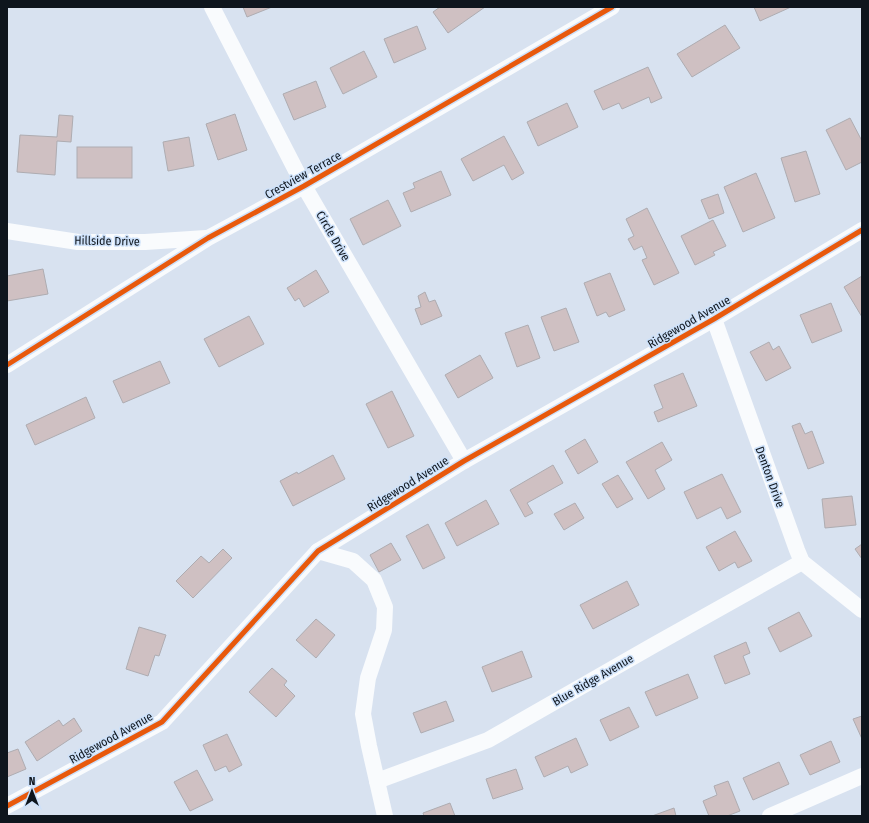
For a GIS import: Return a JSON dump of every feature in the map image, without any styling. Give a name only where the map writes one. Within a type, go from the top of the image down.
[{"type":"street","name":"Circle Drive","points":[[212,7],[304,186],[464,460]]},
{"type":"street","name":"Crestview Terrace","points":[[7,365],[208,238],[304,186],[612,7]]},
{"type":"street","name":"Ridgewood Avenue","points":[[7,806],[162,722],[318,551],[464,460],[714,319],[862,230]]},
{"type":"street","name":"Hillside Drive","points":[[7,231],[78,242],[145,242],[208,238]]},
{"type":"street","name":"Denton Drive","points":[[714,319],[796,550],[802,562],[862,610]]},
{"type":"street","points":[[318,551],[353,560],[374,580],[385,607],[384,630],[368,678],[363,714],[385,816]]},
{"type":"street","name":"Blue Ridge Avenue","points":[[377,781],[488,740],[802,562]]},
{"type":"street","points":[[770,816],[862,776]]},
{"type":"building","points":[[243,7],[272,7],[247,17]]},
{"type":"building","points":[[440,7],[485,7],[448,33],[433,12]]},
{"type":"building","points":[[754,7],[791,7],[760,21]]},
{"type":"building","points":[[725,25],[740,48],[692,77],[677,54]]},
{"type":"building","points":[[417,26],[426,49],[394,63],[384,39]]},
{"type":"building","points":[[364,51],[377,77],[343,94],[330,68]]},
{"type":"building","points":[[648,67],[662,98],[651,103],[649,97],[622,109],[619,103],[603,110],[594,91]]},
{"type":"building","points":[[316,81],[326,107],[294,120],[283,94]]},
{"type":"building","points":[[567,103],[578,127],[538,146],[527,122]]},
{"type":"building","points":[[235,114],[247,150],[218,160],[206,124]]},
{"type":"building","points":[[59,115],[73,116],[71,142],[57,141],[55,175],[17,172],[20,135],[57,137]]},
{"type":"building","points":[[850,118],[862,141],[862,162],[846,170],[826,130]]},
{"type":"building","points":[[504,136],[524,173],[512,180],[504,165],[473,181],[461,159]]},
{"type":"building","points":[[189,137],[194,166],[168,171],[163,142]]},
{"type":"building","points":[[77,147],[132,147],[132,178],[77,178]]},
{"type":"building","points":[[806,151],[820,194],[795,202],[781,158]]},
{"type":"building","points":[[441,171],[451,195],[411,212],[403,193],[415,188],[413,183]]},
{"type":"building","points":[[756,173],[775,218],[743,232],[724,187]]},
{"type":"building","points":[[718,194],[724,213],[709,219],[701,200]]},
{"type":"building","points":[[388,200],[401,226],[363,245],[350,219]]},
{"type":"building","points":[[647,208],[679,273],[654,285],[642,260],[647,258],[642,246],[634,250],[628,239],[634,236],[626,219]]},
{"type":"building","points":[[713,220],[726,246],[713,252],[715,255],[695,265],[681,236]]},
{"type":"building","points":[[43,269],[48,294],[7,301],[7,276]]},
{"type":"building","points":[[316,270],[329,292],[304,307],[299,298],[295,301],[287,288]]},
{"type":"building","points":[[610,273],[625,310],[609,317],[606,312],[597,316],[584,283]]},
{"type":"building","points":[[862,276],[862,317],[844,287]]},
{"type":"building","points":[[425,292],[429,302],[435,300],[442,316],[421,325],[415,309],[421,307],[418,296]]},
{"type":"building","points":[[831,303],[842,331],[812,343],[800,315]]},
{"type":"building","points":[[566,308],[579,342],[554,351],[541,317]]},
{"type":"building","points":[[249,316],[264,344],[219,367],[204,339]]},
{"type":"building","points":[[528,325],[540,358],[517,367],[505,333]]},
{"type":"building","points":[[769,342],[773,350],[779,346],[791,368],[766,381],[750,352]]},
{"type":"building","points":[[480,355],[493,378],[458,398],[445,375]]},
{"type":"building","points":[[160,361],[170,383],[123,403],[113,381]]},
{"type":"building","points":[[683,373],[697,406],[658,422],[654,412],[663,408],[654,385]]},
{"type":"building","points":[[392,391],[414,436],[388,448],[366,404]]},
{"type":"building","points":[[86,397],[95,418],[35,445],[26,425]]},
{"type":"building","points":[[800,423],[805,434],[812,431],[824,463],[808,469],[792,426]]},
{"type":"building","points":[[585,439],[598,462],[578,474],[565,451]]},
{"type":"building","points":[[662,442],[672,460],[655,470],[665,489],[648,499],[626,462]]},
{"type":"building","points":[[333,455],[345,479],[293,506],[280,481],[297,472],[298,474]]},
{"type":"building","points":[[553,465],[563,483],[527,503],[533,513],[525,517],[510,490]]},
{"type":"building","points":[[722,474],[741,512],[727,519],[721,507],[697,519],[684,492]]},
{"type":"building","points":[[618,475],[633,499],[617,508],[602,484]]},
{"type":"building","points":[[852,496],[856,525],[825,528],[822,499]]},
{"type":"building","points":[[486,500],[499,524],[457,546],[445,523]]},
{"type":"building","points":[[575,503],[584,518],[564,530],[554,514]]},
{"type":"building","points":[[428,524],[445,558],[423,569],[406,536]]},
{"type":"building","points":[[735,531],[752,561],[738,568],[735,562],[719,571],[706,547]]},
{"type":"building","points":[[391,543],[401,560],[379,572],[370,555]]},
{"type":"building","points":[[862,544],[862,559],[855,549]]},
{"type":"building","points":[[223,549],[232,558],[193,598],[176,581],[201,556],[209,563]]},
{"type":"building","points":[[627,581],[639,605],[593,629],[580,605]]},
{"type":"building","points":[[799,612],[812,636],[780,652],[768,628]]},
{"type":"building","points":[[316,619],[335,635],[316,658],[296,640]]},
{"type":"building","points":[[139,627],[166,635],[159,656],[155,655],[148,676],[126,669]]},
{"type":"building","points":[[746,642],[750,653],[743,656],[750,674],[725,684],[714,656]]},
{"type":"building","points":[[522,651],[532,677],[492,692],[482,667]]},
{"type":"building","points":[[272,668],[287,681],[284,685],[295,696],[276,717],[249,692]]},
{"type":"building","points":[[688,674],[698,698],[656,716],[645,692]]},
{"type":"building","points":[[446,701],[454,721],[421,733],[413,713]]},
{"type":"building","points":[[629,707],[639,727],[610,741],[600,720]]},
{"type":"building","points":[[862,716],[862,739],[853,719]]},
{"type":"building","points":[[74,718],[82,731],[37,761],[25,742],[59,720],[63,726]]},
{"type":"building","points":[[227,734],[242,765],[229,772],[226,766],[215,771],[203,745]]},
{"type":"building","points":[[576,738],[588,765],[571,773],[568,766],[544,777],[535,757]]},
{"type":"building","points":[[831,741],[840,762],[810,775],[800,755]]},
{"type":"building","points":[[18,749],[26,769],[7,777],[7,753]]},
{"type":"building","points":[[779,762],[789,784],[753,800],[743,778]]},
{"type":"building","points":[[516,769],[523,789],[493,799],[486,779]]},
{"type":"building","points":[[197,770],[213,800],[190,811],[174,782]]},
{"type":"building","points":[[728,781],[740,811],[727,816],[709,816],[703,801],[717,795],[714,786]]},
{"type":"building","points":[[450,803],[455,816],[424,816],[423,813]]},
{"type":"building","points":[[674,808],[676,816],[652,816]]},
{"type":"cycle path","points":[[7,365],[208,238],[304,186],[612,7]]},
{"type":"cycle path","points":[[7,806],[162,722],[318,551],[464,461],[714,319],[862,230]]}]
